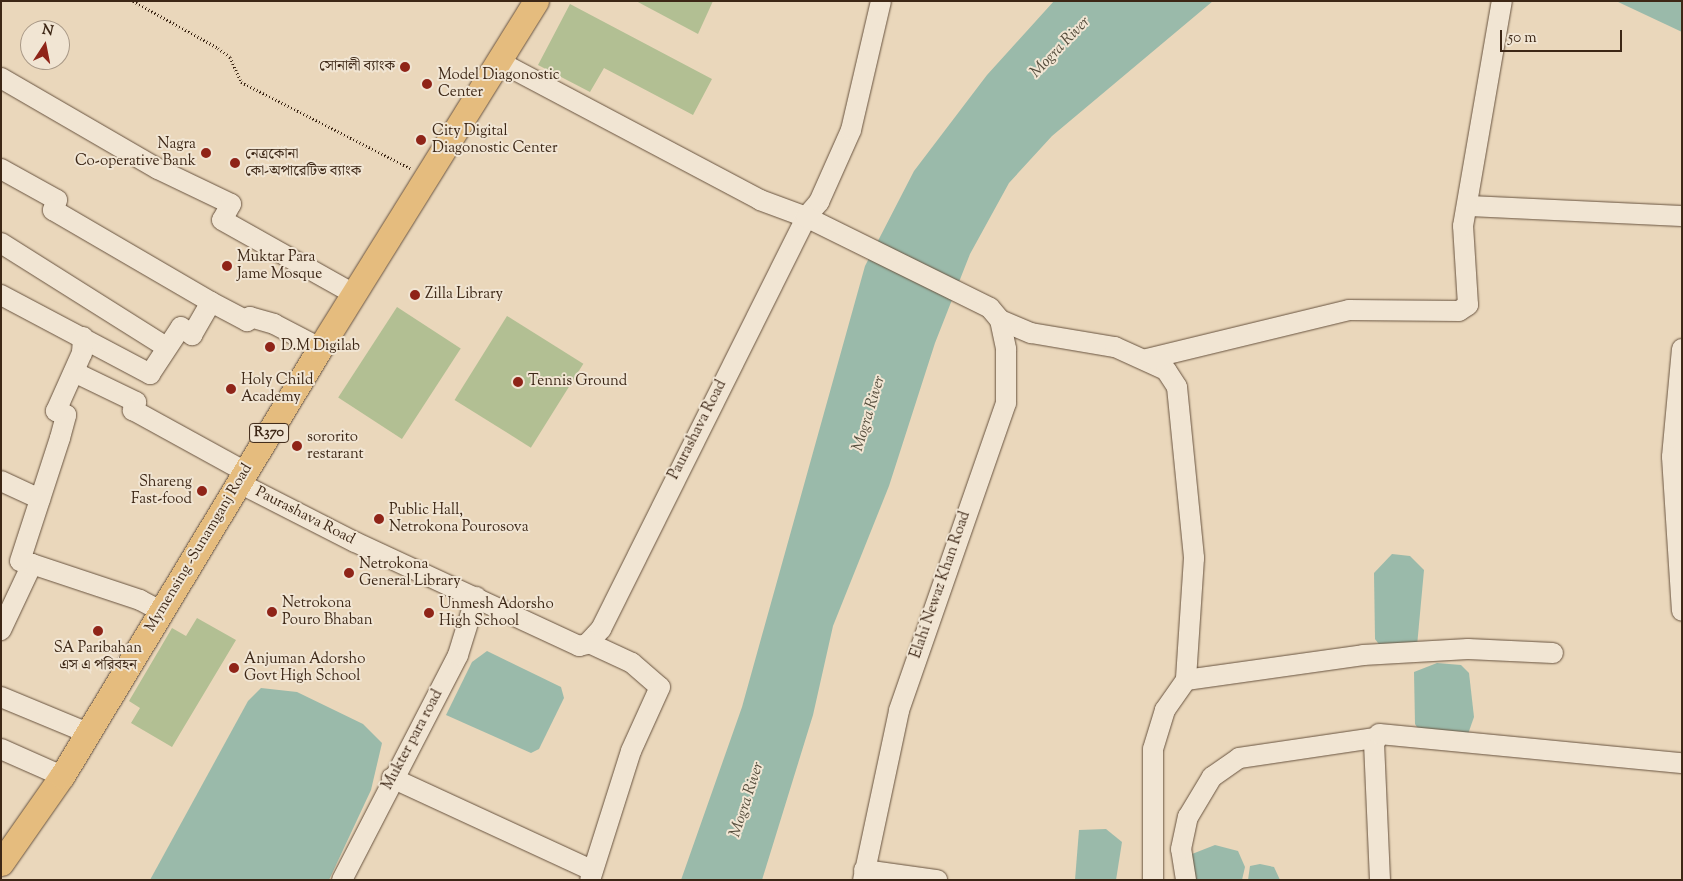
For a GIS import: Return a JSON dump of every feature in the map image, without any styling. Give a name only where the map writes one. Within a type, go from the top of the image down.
[{"type":"main road","name":"Mymensing -Sunamganj Road","points":[[2,861],[62,776],[320,348],[536,1]]},
{"type":"street","name":"Paurashava Road","points":[[74,372],[136,402],[133,410],[242,478],[476,597],[579,646],[589,643],[601,629],[806,217],[819,202],[851,130],[881,1]]},
{"type":"street","points":[[1147,360],[1349,310],[1459,311],[1468,305],[1463,226],[1469,206],[1502,1]]},
{"type":"street","points":[[498,61],[760,200],[806,217],[978,302],[1000,320],[1031,333],[1114,347],[1147,360],[1173,378],[1178,395],[1194,558],[1186,680],[1165,710],[1153,749],[1153,880]]},
{"type":"street","points":[[1,78],[158,169],[230,204],[222,220],[354,294]]},
{"type":"street","points":[[1,169],[57,200],[53,210],[211,302],[247,321],[250,317],[274,324],[320,348]]},
{"type":"street","points":[[1469,206],[1682,216]]},
{"type":"street","points":[[1,243],[166,348]]},
{"type":"street","points":[[1,295],[83,336],[150,374],[181,327],[192,335],[211,302]]},
{"type":"street","name":"Elahi Newaz Khan Road","points":[[864,875],[899,711],[1006,403],[1006,349],[1000,320]]},
{"type":"street","points":[[83,336],[74,372],[56,411],[66,415],[20,561],[140,600],[160,611]]},
{"type":"street","points":[[1682,349],[1672,457],[1682,611]]},
{"type":"street","points":[[1,481],[40,499]]},
{"type":"street","points":[[1,630],[32,564]]},
{"type":"street","name":"Mukter para road","points":[[342,880],[392,778],[458,656],[476,597]]},
{"type":"street","name":"Paurashava Road","points":[[589,643],[632,663],[660,687],[632,751],[591,875]]},
{"type":"street","points":[[1186,680],[1362,655],[1468,649],[1553,653]]},
{"type":"street","points":[[1,697],[88,733]]},
{"type":"street","points":[[1186,880],[1181,849],[1188,817],[1212,778],[1239,758],[1374,738],[1385,732],[1515,750],[1682,763]]},
{"type":"street","points":[[1374,738],[1380,880]]},
{"type":"street","points":[[1,749],[62,776]]},
{"type":"street","points":[[392,778],[591,875]]},
{"type":"street","points":[[864,875],[937,880]]},
{"type":"path","points":[[133,1],[218,48],[234,63],[241,82],[426,178]]},
{"type":"shaded area","points":[[636,1],[713,1],[698,34]]},
{"type":"shaded area","points":[[570,4],[712,79],[693,115],[604,68],[590,92],[538,65]]},
{"type":"shaded area","points":[[397,307],[461,348],[402,439],[338,398]]},
{"type":"shaded area","name":"Tennis Ground","points":[[507,316],[583,364],[531,448],[455,400]]},
{"type":"shaded area","points":[[197,618],[236,640],[172,747],[131,723],[140,708],[129,701],[172,628],[186,636]]},
{"type":"water","name":"Mogra River","points":[[1054,1],[1213,1],[1052,136],[1009,183],[970,254],[935,343],[889,486],[833,626],[813,715],[762,880],[681,880],[742,707],[865,266],[914,171],[987,75]]},
{"type":"water","points":[[1616,1],[1682,1],[1682,32]]},
{"type":"water","points":[[1392,554],[1410,556],[1424,570],[1417,646],[1381,647],[1375,639],[1374,573]]},
{"type":"water","points":[[487,651],[561,687],[564,698],[539,749],[531,753],[446,715],[472,662]]},
{"type":"water","points":[[1437,663],[1461,665],[1469,673],[1474,717],[1468,734],[1419,730],[1415,724],[1414,672]]},
{"type":"water","points":[[261,688],[297,692],[363,724],[382,743],[371,790],[329,880],[150,880],[248,701]]},
{"type":"water","points":[[1106,829],[1122,842],[1116,880],[1075,880],[1079,830]]},
{"type":"water","points":[[1215,845],[1238,851],[1245,867],[1242,880],[1192,880],[1192,854]]},
{"type":"water","points":[[1260,864],[1274,867],[1280,880],[1248,880],[1250,866]]},
{"type":"place","name":"সোনালী ব্যাংক","points":[[405,67]]},
{"type":"place","name":"Model Diagonostic Center","points":[[427,84]]},
{"type":"place","name":"City Digital Diagonostic Center","points":[[421,140]]},
{"type":"place","name":"Nagra Co-operative Bank","points":[[206,153]]},
{"type":"place","name":"নেত্রকোনা কো-অপারেটিভ ব্যাংক","points":[[235,163]]},
{"type":"place","name":"Muktar Para Jame Mosque","points":[[227,266]]},
{"type":"place","name":"Zilla Library","points":[[415,295]]},
{"type":"place","name":"D.M Digilab","points":[[270,347]]},
{"type":"place","name":"Tennis Ground","points":[[518,382]]},
{"type":"place","name":"Holy Child Academy","points":[[231,389]]},
{"type":"place","name":"sororito restarant","points":[[297,446]]},
{"type":"place","name":"Shareng Fast-food","points":[[202,491]]},
{"type":"place","name":"Public Hall, Netrokona Pourosova","points":[[379,519]]},
{"type":"place","name":"Netrokona General Library","points":[[349,573]]},
{"type":"place","name":"Netrokona Pouro Bhaban","points":[[272,612]]},
{"type":"place","name":"Unmesh Adorsho High School","points":[[429,613]]},
{"type":"place","name":"SA Paribahan এস এ পরিবহন","points":[[98,631]]},
{"type":"place","name":"Anjuman Adorsho Govt High School","points":[[234,668]]}]
